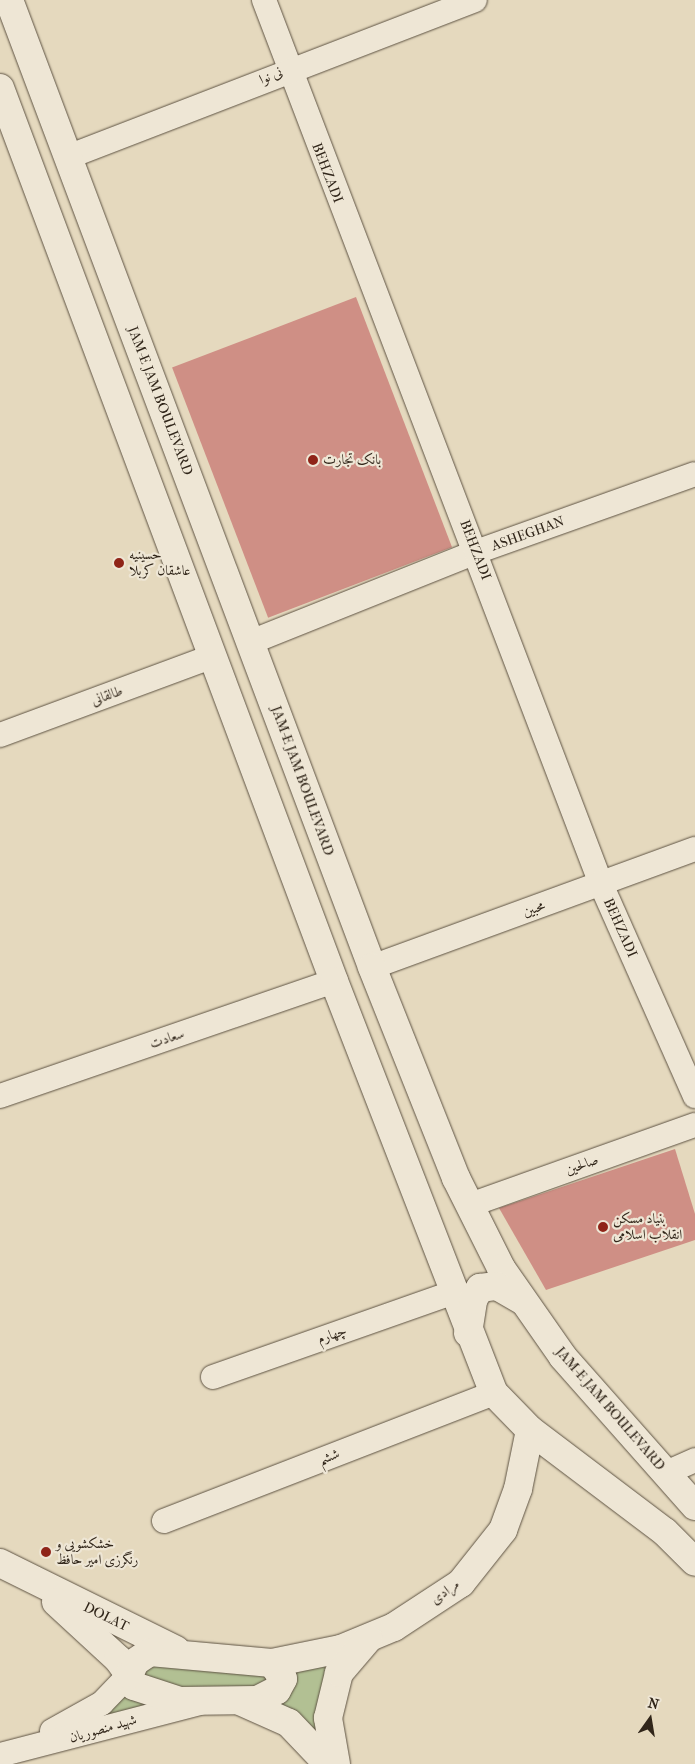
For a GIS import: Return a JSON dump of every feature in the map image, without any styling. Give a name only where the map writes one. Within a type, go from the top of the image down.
[{"type":"main road","name":"JAM-E JAM BOULEVARD","points":[[9,0],[372,967],[470,1205],[501,1268],[563,1357],[695,1506]]},
{"type":"main road","points":[[0,88],[334,981],[419,1195],[452,1293],[494,1393],[530,1430],[665,1532],[695,1562]]},
{"type":"main road","points":[[66,262],[103,249]]},
{"type":"main road","points":[[468,1333],[473,1300],[480,1288],[497,1286],[526,1304]]},
{"type":"main road","name":"مرادی","points":[[129,1675],[134,1662],[150,1652],[181,1653],[272,1663],[341,1648],[394,1627],[461,1583],[503,1530],[518,1489],[530,1430]]},
{"type":"main road","name":"DOLAT","points":[[0,1564],[181,1653]]},
{"type":"main road","name":"DOLAT","points":[[31,1580],[118,1659],[134,1686],[150,1694],[205,1702],[242,1702]]},
{"type":"main road","points":[[336,1764],[328,1718],[339,1673],[370,1636]]},
{"type":"main road","points":[[242,1702],[277,1690],[282,1672],[272,1663]]},
{"type":"main road","points":[[242,1702],[289,1723],[328,1764]]},
{"type":"street","name":"BEHZADI","points":[[264,0],[287,69],[476,552],[601,884],[695,1096]]},
{"type":"street","name":"نی نوا","points":[[68,157],[287,69],[475,0]]},
{"type":"street","name":"ASHEGHAN","points":[[251,642],[476,552],[695,474]]},
{"type":"street","name":"طالقانی","points":[[0,735],[213,656]]},
{"type":"street","name":"محبین","points":[[372,967],[695,849]]},
{"type":"street","name":"سعادت","points":[[0,1096],[334,981]]},
{"type":"street","name":"صالحین","points":[[470,1205],[695,1125]]},
{"type":"street","name":"چهارم","points":[[213,1376],[452,1293]]},
{"type":"street","name":"ششم","points":[[164,1521],[494,1393]]},
{"type":"street","points":[[666,1473],[695,1460]]},
{"type":"street","name":"شهید منصوریان","points":[[0,1750],[74,1722],[102,1703],[129,1675]]},
{"type":"street","name":"شهید منصوریان","points":[[0,1755],[205,1702]]},
{"type":"green space","points":[[343,1656],[323,1741],[276,1703],[294,1670]]},
{"type":"green space","points":[[142,1662],[263,1669],[274,1684],[224,1698],[138,1681]]},
{"type":"green space","points":[[123,1691],[159,1705],[74,1729]]},
{"type":"building","name":"بانک تجارت","points":[[356,297],[452,547],[268,618],[172,368]]},
{"type":"building","name":"بنیاد مسکن انقلاب اسلامی","points":[[675,1149],[695,1214],[695,1240],[546,1290],[499,1208]]},
{"type":"place","name":"بانک تجارت","points":[[313,460]]},
{"type":"place","name":"حسینیه عاشقان کربلا","points":[[119,563]]},
{"type":"place","name":"بنیاد مسکن انقلاب اسلامی","points":[[603,1227]]},
{"type":"place","name":"خشکشویی و رنگرزی امیر حافظ","points":[[46,1552]]}]
